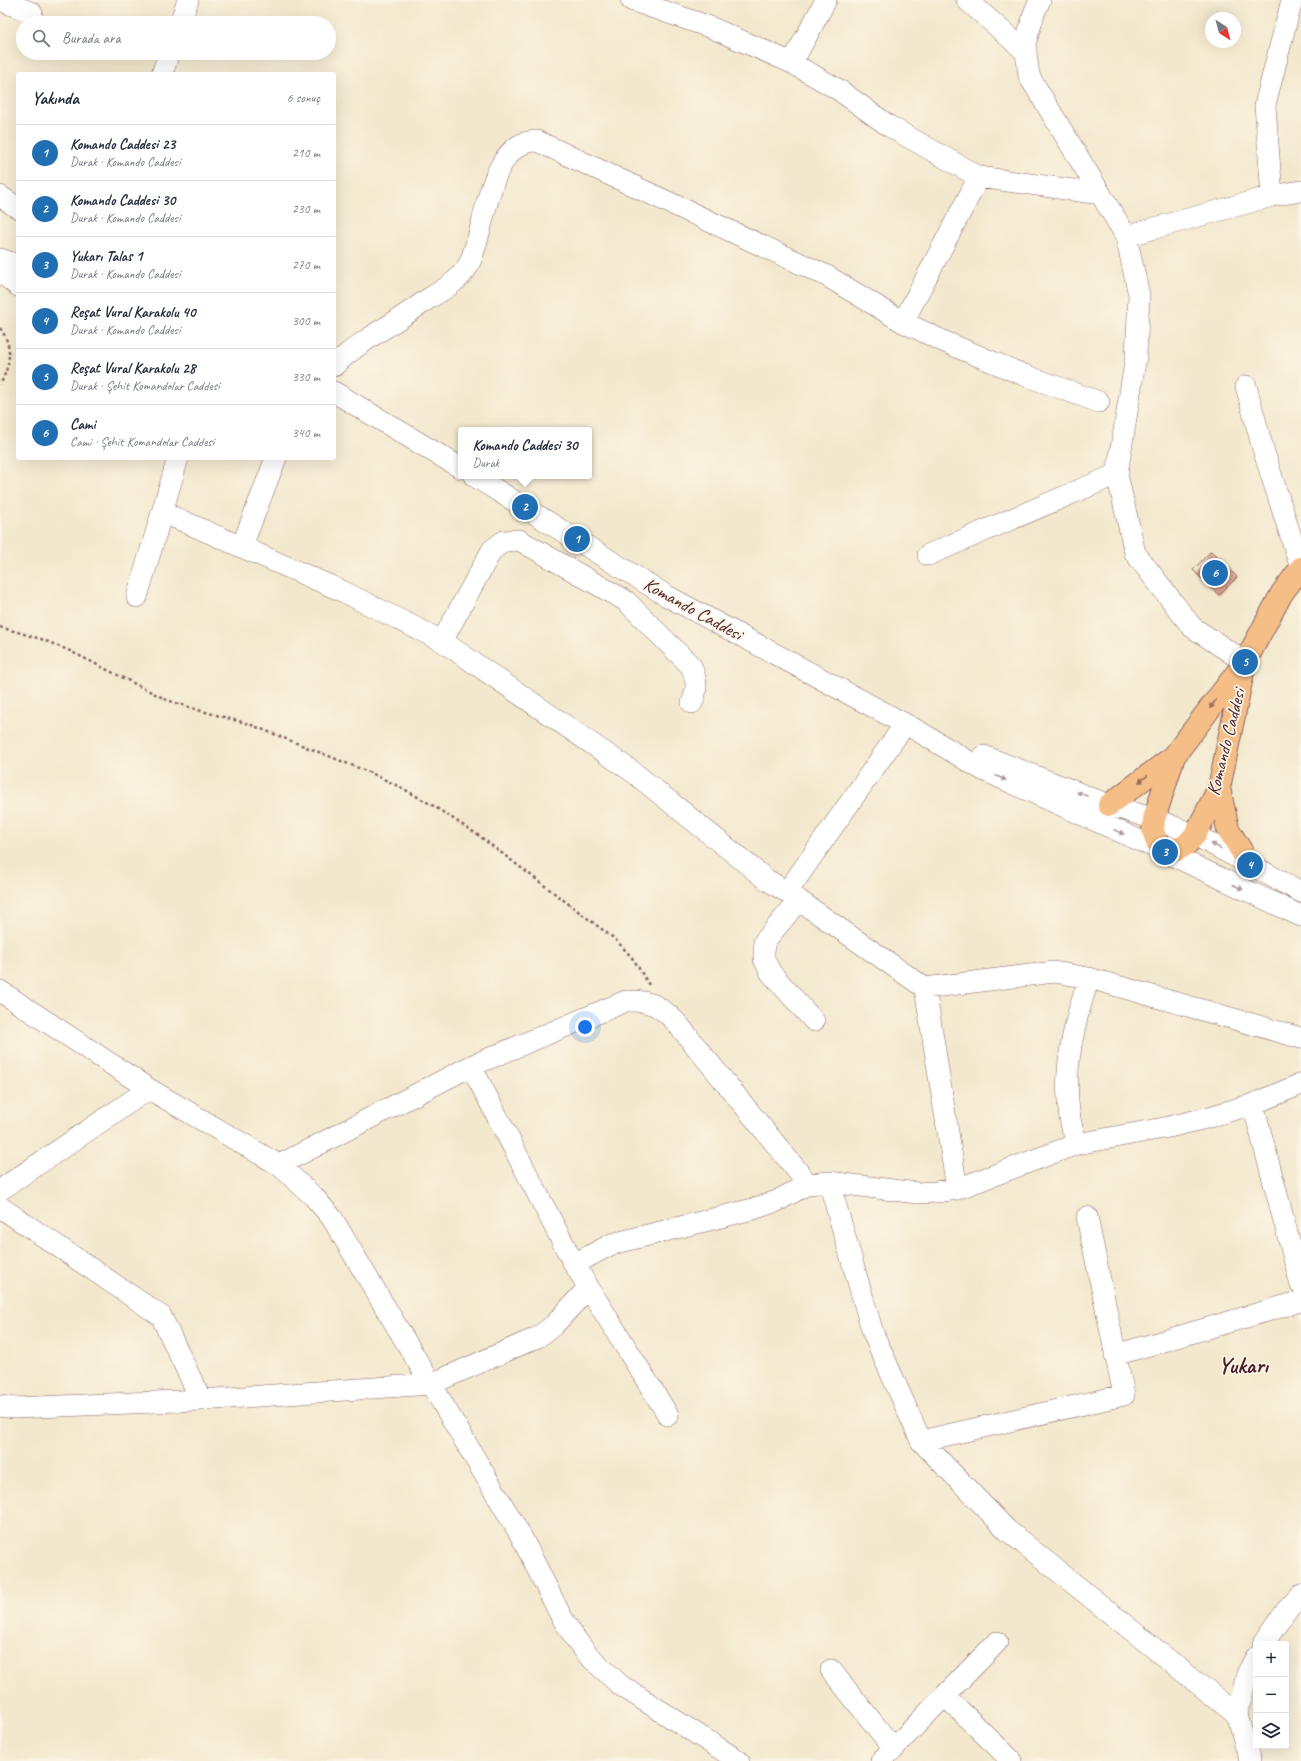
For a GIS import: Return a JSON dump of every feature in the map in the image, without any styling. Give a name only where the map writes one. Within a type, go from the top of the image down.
[{"type":"main road","points":[[1245,662],[1282,593],[1301,568]]},
{"type":"main road","name":"Komando Caddesi","points":[[1245,662],[1219,788],[1195,835],[1187,844],[1177,850],[1165,852],[1157,842],[1153,831],[1154,819],[1174,756],[1245,662]]},
{"type":"main road","points":[[1109,805],[1174,756]]},
{"type":"main road","points":[[1219,788],[1228,829],[1250,865]]},
{"type":"street","points":[[0,0],[32,13]]},
{"type":"street","points":[[182,16],[188,0]]},
{"type":"street","points":[[631,0],[710,27],[792,63],[839,90],[889,126],[979,177],[1101,194]]},
{"type":"street","points":[[792,63],[826,0]]},
{"type":"street","points":[[966,0],[1026,52]]},
{"type":"street","points":[[1040,0],[1025,44],[1029,76],[1126,236],[1139,295],[1136,356],[1118,474],[1135,553],[1192,627],[1245,662]]},
{"type":"street","points":[[1272,196],[1265,105],[1292,0]]},
{"type":"street","points":[[163,72],[167,60]]},
{"type":"street","points":[[336,364],[356,347],[448,286],[464,272],[472,256],[491,189],[506,157],[520,144],[537,141],[827,276],[904,322],[995,364],[1099,402]]},
{"type":"street","points":[[904,322],[979,177]]},
{"type":"street","points":[[1126,236],[1272,196],[1301,191]]},
{"type":"street","points":[[0,196],[16,207]]},
{"type":"street","points":[[5,265],[16,283]]},
{"type":"street","points":[[1246,386],[1263,448],[1301,568]]},
{"type":"street","points":[[336,393],[458,466]]},
{"type":"street","points":[[137,597],[177,460]]},
{"type":"street","points":[[242,546],[275,460]]},
{"type":"street","points":[[928,555],[1118,474]]},
{"type":"street","name":"Komando Caddesi","points":[[479,479],[667,596],[912,728]]},
{"type":"street","points":[[162,512],[342,591],[442,641],[633,772],[767,880],[793,896],[925,988],[1054,972],[1089,978],[1301,1038]]},
{"type":"street","points":[[442,641],[492,550],[504,541],[520,540],[626,601],[691,666],[697,685],[696,694],[692,703]]},
{"type":"street","points":[[912,728],[1109,805],[1154,819],[1195,835],[1301,892]]},
{"type":"street","points":[[912,728],[983,770],[1165,852],[1301,916]]},
{"type":"street","points":[[814,1021],[771,973],[764,959],[764,942],[793,896],[912,728]]},
{"type":"street","points":[[1077,1144],[1070,1118],[1069,1072],[1075,1025],[1089,978]]},
{"type":"street","points":[[925,988],[957,1189]]},
{"type":"street","points":[[0,991],[149,1089],[279,1165],[314,1197],[332,1218],[521,1536],[561,1616],[588,1655],[620,1685],[739,1761]]},
{"type":"street","points":[[279,1165],[471,1066],[626,1001],[641,1000],[654,1004],[664,1010],[676,1022],[808,1184]]},
{"type":"street","points":[[471,1066],[574,1264],[668,1415]]},
{"type":"street","points":[[574,1264],[612,1244],[753,1209],[777,1201],[808,1184],[829,1182],[917,1193],[957,1189],[1077,1144],[1169,1127],[1253,1104],[1301,1084]]},
{"type":"street","points":[[0,1190],[149,1089]]},
{"type":"street","points":[[1253,1104],[1301,1285]]},
{"type":"street","points":[[829,1182],[873,1333],[921,1441],[1007,1530],[1237,1716]]},
{"type":"street","points":[[0,1207],[161,1316],[201,1400]]},
{"type":"street","points":[[921,1441],[1124,1394],[1087,1217]]},
{"type":"street","points":[[4,1404],[201,1400],[431,1384],[538,1337],[554,1325],[588,1288]]},
{"type":"street","points":[[1115,1355],[1301,1301]]},
{"type":"street","points":[[1265,1641],[1286,1611],[1301,1595]]},
{"type":"street","points":[[831,1670],[887,1758],[997,1642]]},
{"type":"street","points":[[1250,1761],[1237,1716],[1247,1674],[1253,1663]]},
{"type":"street","points":[[945,1696],[1012,1761]]},
{"type":"path","points":[[0,328],[6,338],[10,353],[7,372],[0,385]]},
{"type":"path","points":[[0,627],[41,639],[68,650],[152,693],[178,704],[250,724],[370,773],[432,805],[478,835],[616,940],[630,955],[640,970],[653,994],[654,1004]]},
{"type":"building","points":[[1211,551],[1237,577],[1219,595],[1193,570]]},
{"type":"place","name":"Komando Caddesi 30","points":[[525,507]]},
{"type":"place","name":"Komando Caddesi 23","points":[[577,539]]},
{"type":"place","name":"Cami","points":[[1215,573]]},
{"type":"place","name":"Reşat Vural Karakolu 28","points":[[1245,662]]},
{"type":"place","name":"Yukarı Talas 1","points":[[1165,852]]},
{"type":"place","name":"Reşat Vural Karakolu 40","points":[[1250,865]]},
{"type":"district","name":"Yukarı","points":[[1243,1365]]}]
